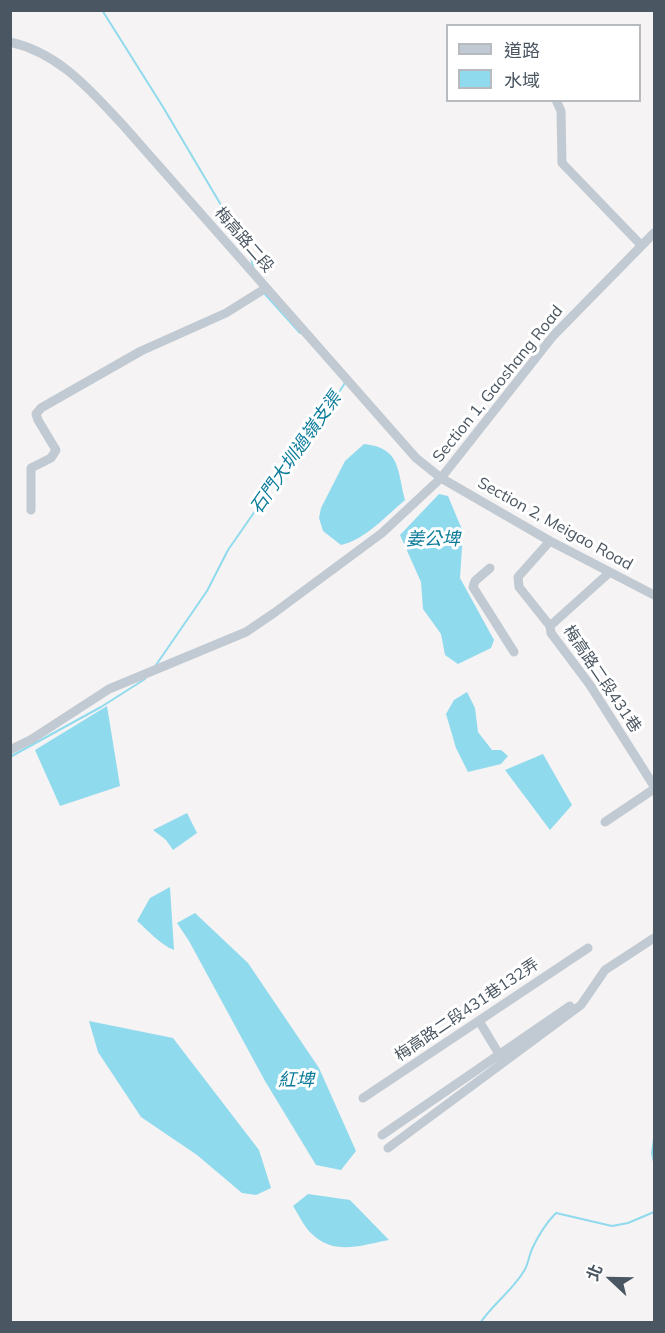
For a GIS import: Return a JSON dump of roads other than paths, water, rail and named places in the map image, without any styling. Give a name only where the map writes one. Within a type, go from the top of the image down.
[{"type":"street","name":"梅高路二段","points":[[10,42],[43,53],[79,78],[255,275],[263,290],[416,458],[441,478]]},
{"type":"street","points":[[557,102],[561,111],[562,163],[641,245]]},
{"type":"street","name":"Section 1, Gaoshang Road","points":[[10,750],[32,739],[109,689],[246,632],[382,533],[441,478],[553,336],[654,233]]},
{"type":"street","points":[[31,510],[31,468],[51,458],[56,450],[38,420],[36,414],[41,408],[141,351],[226,313],[263,290]]},
{"type":"street","name":"Section 2, Meigao Road","points":[[441,478],[550,541],[654,595]]},
{"type":"street","points":[[550,541],[518,577],[518,582],[519,587],[550,626]]},
{"type":"street","points":[[490,568],[474,581],[473,587],[514,652]]},
{"type":"street","name":"梅高路二段431巷","points":[[610,572],[550,626],[550,633],[590,685],[653,782]]},
{"type":"street","points":[[604,822],[653,782]]},
{"type":"street","points":[[388,1148],[555,1026],[581,1005],[605,970],[654,938]]},
{"type":"street","name":"梅高路二段431巷132弄","points":[[363,1098],[588,948]]},
{"type":"street","points":[[382,1135],[581,998],[586,998]]},
{"type":"street","points":[[479,1021],[499,1054]]},
{"type":"water","name":"姜公埤","points":[[364,444],[385,450],[391,456],[398,470],[405,500],[367,533],[341,545],[323,531],[319,518],[321,508],[345,461]]},
{"type":"water","name":"姜公埤","points":[[439,494],[448,496],[463,532],[460,578],[494,640],[491,648],[458,664],[445,655],[441,634],[423,609],[421,582],[400,535]]},
{"type":"water","points":[[467,692],[475,708],[478,732],[492,750],[501,750],[508,756],[501,764],[468,772],[456,748],[446,714],[454,700]]},
{"type":"water","points":[[107,706],[120,786],[60,806],[35,750]]},
{"type":"water","points":[[543,754],[572,805],[550,830],[505,770]]},
{"type":"water","points":[[187,813],[197,833],[173,850],[166,840],[153,830]]},
{"type":"water","points":[[170,887],[174,950],[159,941],[137,921],[150,898]]},
{"type":"water","name":"紅埤","points":[[195,913],[248,963],[319,1068],[356,1151],[341,1170],[316,1165],[265,1081],[177,923]]},
{"type":"water","points":[[89,1021],[173,1038],[259,1150],[271,1188],[256,1195],[242,1193],[197,1155],[141,1117],[98,1052]]},
{"type":"water","points":[[308,1194],[350,1200],[389,1240],[349,1247],[339,1247],[321,1241],[306,1228],[293,1206]]},
{"type":"waterway","name":"石門大圳過嶺支渠","points":[[102,10],[163,107],[250,254],[253,266]]},
{"type":"waterway","name":"石門大圳過嶺支渠","points":[[264,293],[300,333]]},
{"type":"waterway","name":"石門大圳過嶺支渠","points":[[156,665],[207,591],[228,550],[301,442],[320,421],[344,382]]},
{"type":"waterway","name":"石門大圳過嶺支渠","points":[[10,757],[101,707],[145,679]]},
{"type":"waterway","points":[[654,1139],[652,1153],[654,1162]]},
{"type":"waterway","points":[[481,1322],[519,1278],[537,1239],[556,1213],[612,1226],[628,1223],[654,1212]]}]
